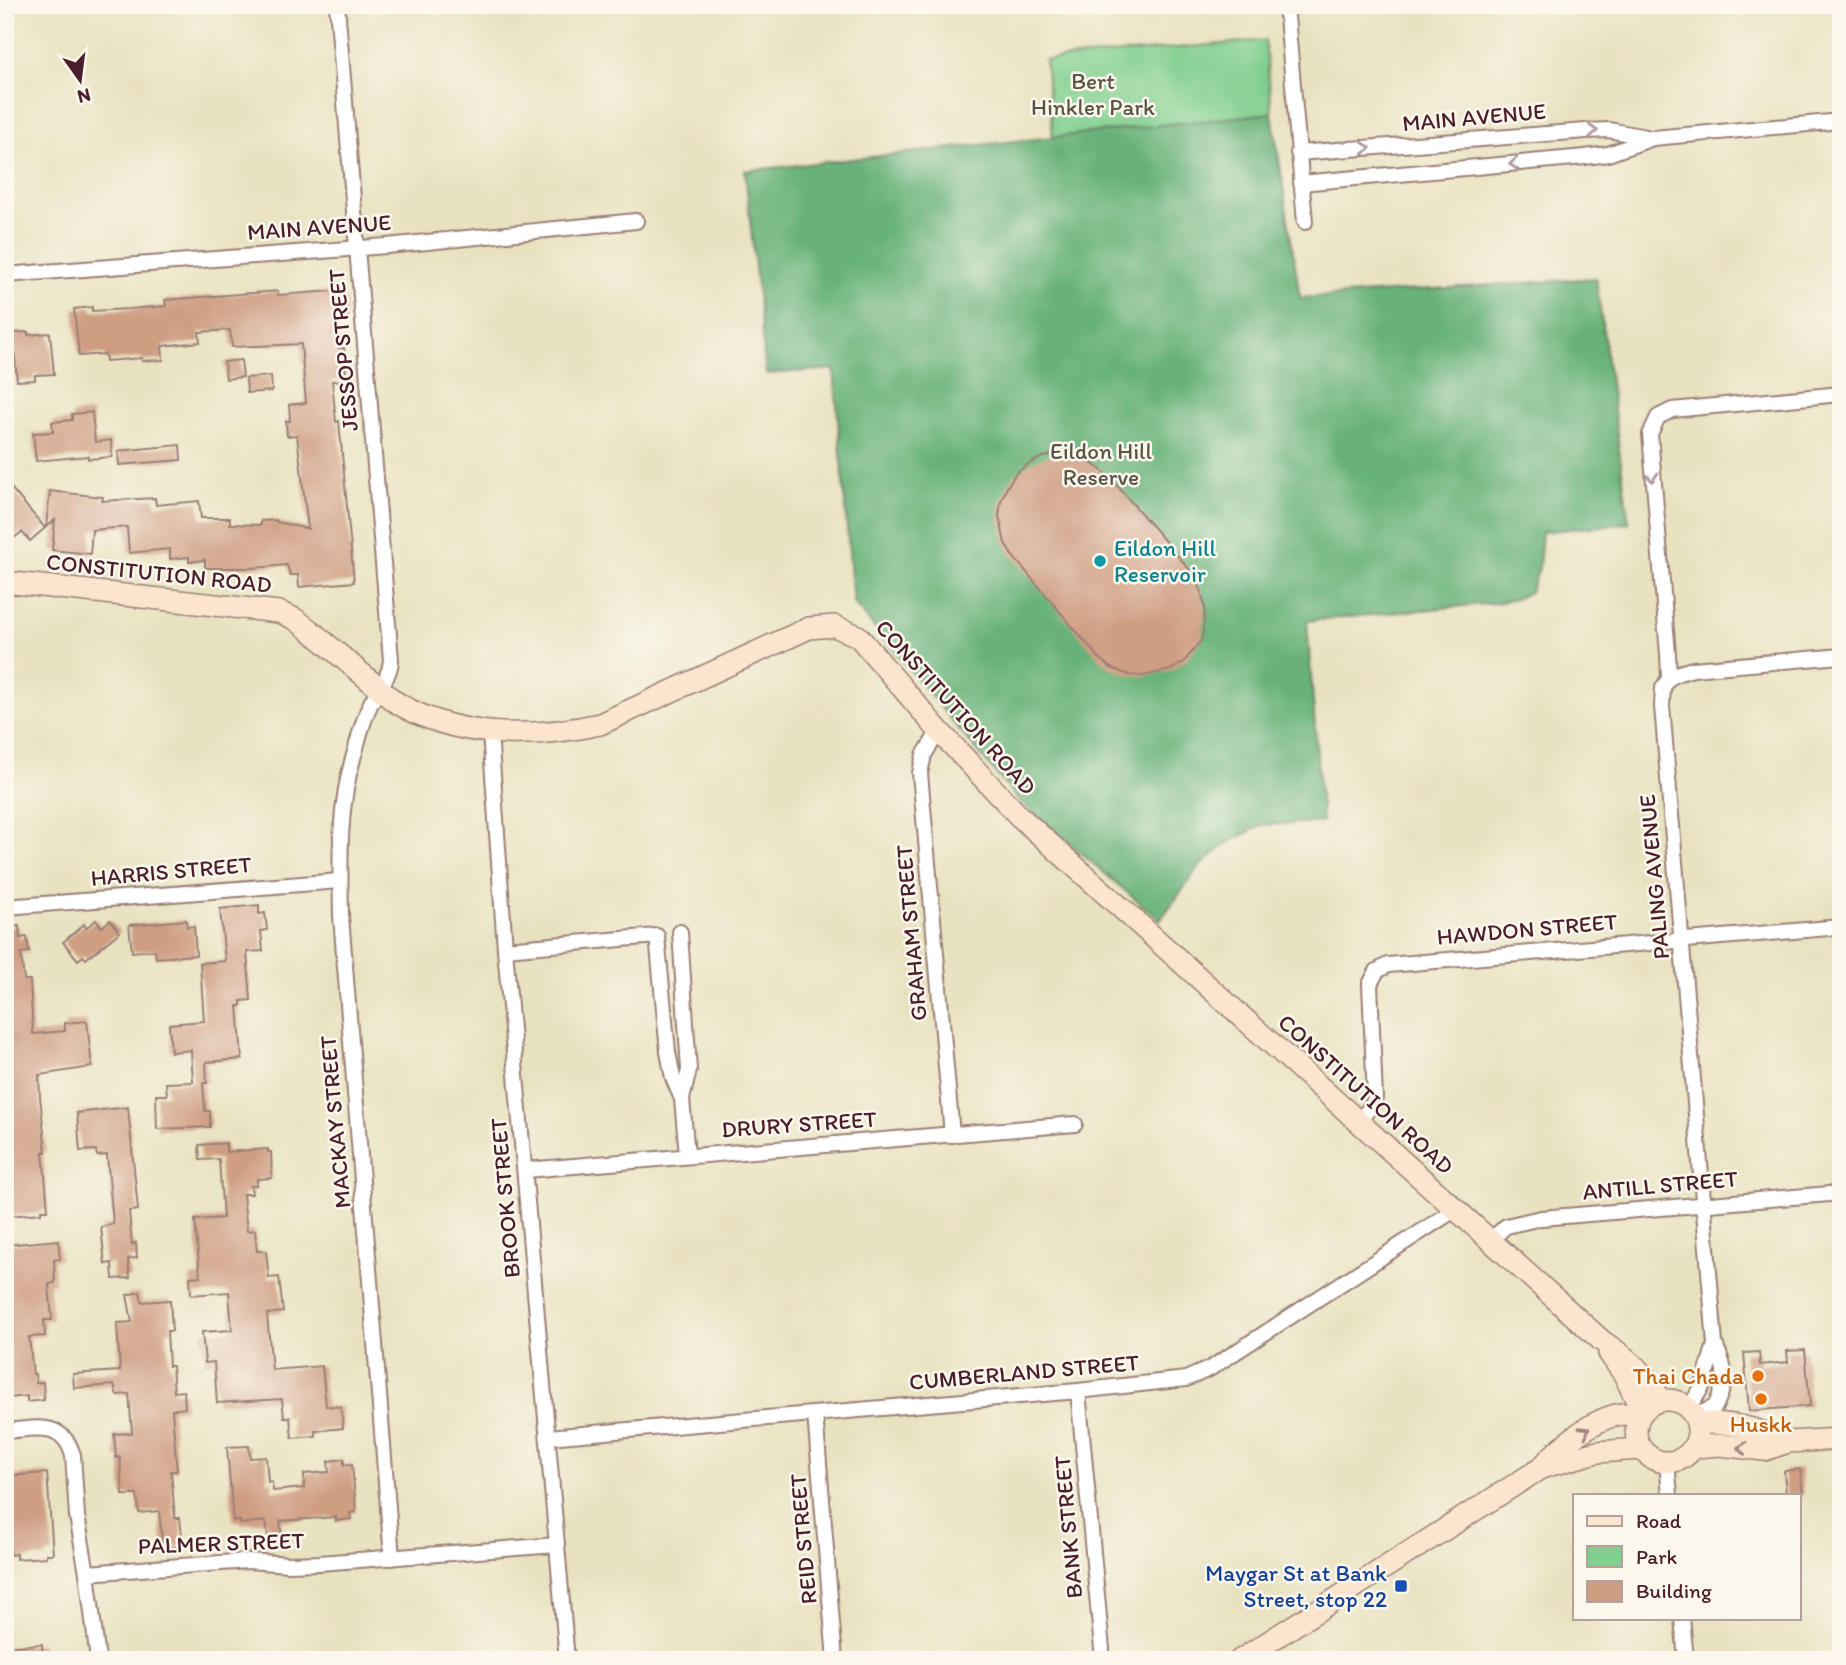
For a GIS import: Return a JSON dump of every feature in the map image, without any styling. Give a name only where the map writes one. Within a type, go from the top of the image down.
[{"type":"street","name":"JESSOP STREET","points":[[337,5],[391,655],[390,669],[379,688]]},
{"type":"street","points":[[1286,5],[1305,222]]},
{"type":"street","name":"MAIN AVENUE","points":[[1301,183],[1584,157],[1608,154],[1653,138],[1841,121]]},
{"type":"street","name":"MAIN AVENUE","points":[[1298,153],[1609,130],[1653,138]]},
{"type":"street","name":"MAIN AVENUE","points":[[5,275],[357,247],[636,221]]},
{"type":"street","name":"PALING AVENUE","points":[[1694,1416],[1716,1407],[1724,1386],[1725,1367],[1715,1344],[1662,706],[1663,691],[1669,678],[1649,440],[1653,424],[1662,413],[1679,408],[1841,394]]},
{"type":"street","name":"CONSTITUTION ROAD","points":[[5,582],[279,612],[295,619],[311,631],[394,701],[420,715],[452,727],[490,732],[566,729],[600,724],[809,628],[826,626],[847,630],[858,636],[939,731],[1019,816],[1602,1341],[1628,1357],[1661,1400]]},
{"type":"street","points":[[1669,678],[1688,670],[1841,656]]},
{"type":"street","name":"MACKAY STREET","points":[[379,688],[371,704],[346,782],[342,812],[340,881],[392,1558]]},
{"type":"street","name":"GRAHAM STREET","points":[[939,731],[924,755],[920,773],[951,1135]]},
{"type":"street","name":"BROOK STREET","points":[[490,732],[505,949],[567,1660]]},
{"type":"street","name":"HARRIS STREET","points":[[5,908],[340,881]]},
{"type":"street","name":"HAWDON STREET","points":[[1358,1121],[1371,1107],[1375,1098],[1369,991],[1373,977],[1382,968],[1395,963],[1841,927]]},
{"type":"street","points":[[505,949],[660,930],[670,1060],[673,1078],[682,1099],[687,1155]]},
{"type":"street","points":[[680,932],[689,1070],[682,1099]]},
{"type":"street","name":"DRURY STREET","points":[[526,1170],[1075,1124]]},
{"type":"street","name":"ANTILL STREET","points":[[1490,1241],[1506,1226],[1526,1220],[1841,1193]]},
{"type":"street","name":"CUMBERLAND STREET","points":[[548,1437],[1078,1391],[1170,1381],[1198,1375],[1456,1209]]},
{"type":"street","name":"CONSTITUTION ROAD","points":[[1602,1341],[1625,1377],[1641,1414]]},
{"type":"street","name":"PALING AVENUE","points":[[1694,1416],[1715,1344]]},
{"type":"street","name":"BANK STREET","points":[[1078,1391],[1103,1660]]},
{"type":"street","points":[[1694,1416],[1698,1439],[1695,1447],[1683,1458],[1667,1462],[1657,1461],[1641,1449],[1635,1433],[1641,1414],[1654,1402],[1661,1400],[1671,1400],[1694,1416],[1772,1434],[1788,1442]]},
{"type":"street","name":"REID STREET","points":[[815,1414],[835,1660]]},
{"type":"street","points":[[1542,1468],[1557,1449],[1584,1431],[1622,1414],[1641,1414]]},
{"type":"street","points":[[5,1432],[53,1429],[70,1446],[73,1454],[77,1516],[98,1660]]},
{"type":"street","points":[[1695,1447],[1719,1445],[1764,1450],[1788,1442],[1841,1439]]},
{"type":"street","points":[[1240,1660],[1542,1468],[1597,1452],[1641,1449]]},
{"type":"street","points":[[1667,1462],[1670,1494]]},
{"type":"street","name":"PALMER STREET","points":[[87,1573],[248,1561],[289,1564],[392,1558],[557,1545]]},
{"type":"street","points":[[1682,1620],[1686,1660]]},
{"type":"green space","name":"Bert Hinkler Park","points":[[1265,40],[1272,113],[1053,137],[1045,60]]},
{"type":"green space","name":"Eildon Hill Reserve","points":[[1272,113],[1300,298],[1596,278],[1629,523],[1542,532],[1539,568],[1530,592],[1515,599],[1307,621],[1322,822],[1262,825],[1227,843],[1200,866],[1160,920],[1018,800],[853,602],[834,369],[766,374],[745,171]]},
{"type":"building","points":[[278,291],[278,295],[334,291],[335,299],[346,298],[348,320],[336,320],[339,348],[344,348],[346,380],[332,381],[336,422],[339,421],[354,582],[299,587],[298,575],[290,575],[287,565],[205,568],[205,560],[189,562],[189,557],[170,559],[170,549],[129,553],[127,527],[92,530],[90,554],[52,550],[55,520],[46,527],[50,491],[103,497],[102,501],[155,498],[156,505],[199,501],[201,518],[230,518],[230,524],[261,525],[261,521],[276,520],[308,529],[297,435],[287,436],[286,421],[290,421],[289,405],[306,403],[301,344],[232,347],[230,330],[199,332],[200,342],[162,346],[163,360],[142,361],[142,358],[106,361],[105,354],[79,356],[74,309],[92,307],[92,311],[166,306],[165,300]]},
{"type":"building","points":[[28,332],[28,335],[50,333],[54,374],[35,375],[35,380],[17,381],[13,333]]},
{"type":"building","points":[[241,360],[243,377],[226,379],[224,362]]},
{"type":"building","points":[[271,376],[272,391],[247,393],[246,378]]},
{"type":"building","points":[[92,412],[95,442],[111,440],[112,457],[88,459],[88,456],[36,461],[33,433],[53,432],[52,422],[72,420],[72,414]]},
{"type":"building","points":[[180,445],[181,460],[119,465],[118,451]]},
{"type":"building","name":"Eildon Hill Reservoir","points":[[1058,454],[1084,458],[1108,475],[1189,569],[1201,590],[1205,608],[1202,639],[1184,662],[1171,670],[1144,676],[1129,675],[1111,668],[1098,657],[1011,554],[1005,543],[999,516],[1007,487],[1016,473],[1032,462]]},
{"type":"building","points":[[5,481],[45,528],[30,541],[22,532],[5,545]]},
{"type":"building","points":[[259,905],[259,914],[265,913],[267,930],[261,931],[263,951],[247,952],[251,1000],[241,1001],[241,1006],[238,1006],[242,1059],[206,1062],[207,1083],[203,1083],[205,1111],[210,1111],[210,1127],[157,1129],[156,1095],[167,1095],[166,1083],[193,1082],[191,1050],[171,1052],[169,1024],[204,1021],[200,963],[225,961],[220,909]]},
{"type":"building","points":[[96,920],[102,927],[110,920],[120,932],[86,959],[83,956],[78,960],[63,942],[84,924],[86,928]]},
{"type":"building","points":[[186,920],[187,927],[194,926],[196,955],[156,958],[155,950],[132,952],[129,925]]},
{"type":"building","points":[[19,926],[20,938],[27,937],[29,952],[21,953],[24,980],[30,980],[33,1034],[65,1031],[65,1023],[87,1021],[92,1067],[39,1075],[48,1210],[9,1216],[5,1189],[5,928]]},
{"type":"building","points":[[128,1107],[138,1210],[129,1211],[132,1244],[136,1243],[137,1258],[128,1259],[130,1278],[113,1279],[112,1263],[105,1264],[101,1227],[113,1224],[107,1155],[97,1156],[96,1150],[80,1151],[77,1113]]},
{"type":"building","points":[[226,1143],[226,1152],[268,1149],[268,1152],[271,1152],[272,1178],[257,1179],[257,1185],[251,1186],[252,1194],[243,1194],[247,1231],[255,1230],[257,1251],[266,1251],[269,1278],[279,1277],[283,1312],[267,1314],[272,1370],[322,1366],[326,1406],[341,1407],[343,1428],[315,1431],[316,1436],[292,1438],[290,1417],[284,1417],[282,1399],[217,1403],[214,1362],[205,1363],[202,1332],[232,1330],[229,1292],[191,1295],[190,1277],[200,1276],[195,1220],[223,1218],[219,1159],[200,1160],[199,1145]]},
{"type":"building","points":[[58,1240],[60,1259],[54,1260],[55,1283],[49,1284],[52,1320],[44,1320],[45,1336],[29,1337],[33,1374],[36,1383],[43,1382],[44,1400],[27,1402],[27,1396],[10,1398],[9,1394],[5,1394],[5,1245]]},
{"type":"building","points":[[140,1292],[142,1302],[170,1300],[172,1331],[167,1331],[169,1366],[172,1366],[174,1392],[184,1391],[185,1408],[172,1410],[177,1471],[171,1471],[175,1518],[180,1518],[183,1546],[163,1548],[159,1511],[139,1513],[137,1495],[123,1495],[120,1457],[116,1458],[114,1434],[132,1433],[129,1394],[117,1395],[114,1385],[74,1388],[73,1374],[120,1371],[117,1323],[132,1322],[127,1295]]},
{"type":"building","points":[[1805,1350],[1810,1406],[1749,1411],[1744,1353],[1759,1352],[1760,1365],[1788,1362],[1787,1351]]},
{"type":"building","points":[[249,1446],[250,1458],[266,1457],[268,1482],[272,1481],[273,1491],[304,1488],[304,1474],[329,1472],[328,1461],[344,1459],[344,1465],[352,1464],[356,1512],[350,1513],[351,1519],[336,1521],[336,1517],[280,1521],[282,1536],[268,1537],[266,1521],[240,1524],[240,1521],[233,1521],[227,1447]]},
{"type":"building","points":[[1800,1469],[1803,1495],[1786,1494],[1784,1471]]},
{"type":"building","points":[[47,1473],[53,1554],[16,1559],[16,1554],[10,1555],[5,1476]]},
{"type":"building","points":[[42,1644],[43,1660],[5,1660],[5,1647]]},
{"type":"place","name":"Eildon Hill Reservoir","points":[[1100,561]]},
{"type":"place","name":"Thai Chada","points":[[1758,1376]]},
{"type":"place","name":"Huskk","points":[[1761,1399]]},
{"type":"place","name":"Maygar St at Bank Street, stop 22","points":[[1401,1586]]}]
